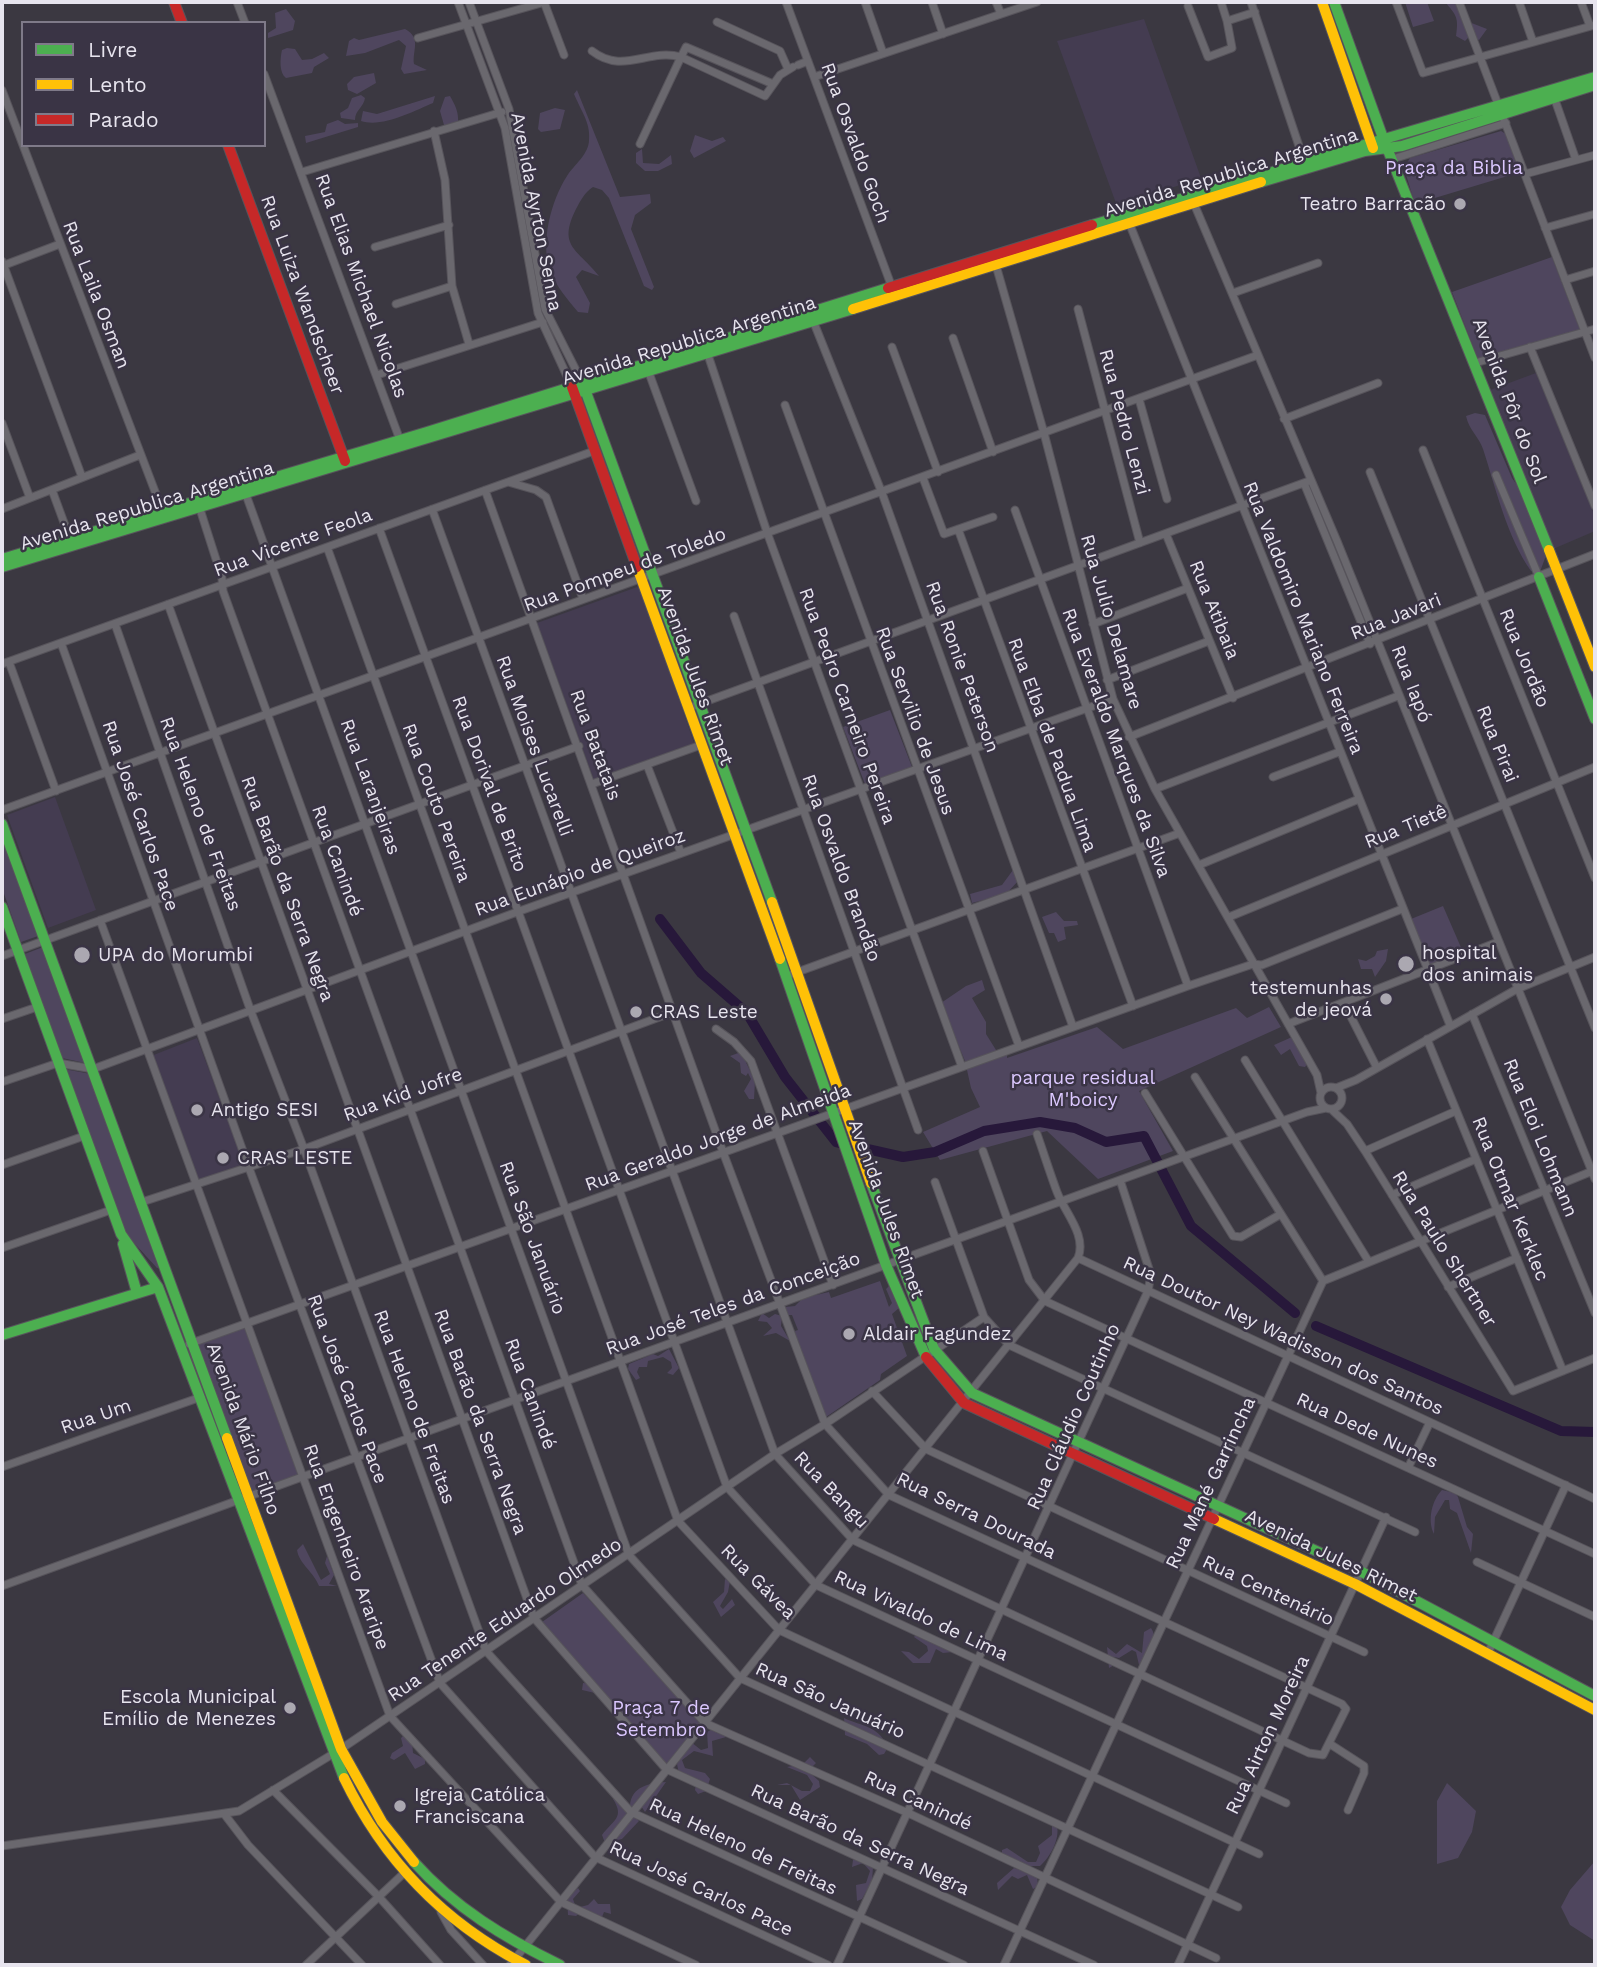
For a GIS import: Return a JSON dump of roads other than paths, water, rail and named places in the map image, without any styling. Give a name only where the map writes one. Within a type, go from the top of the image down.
[{"type":"main road","points":[[174,2],[181,21]]},
{"type":"main road","points":[[1322,2],[1372,146]]},
{"type":"main road","name":"Avenida Pôr do Sol","points":[[1334,2],[1388,148],[1595,667]]},
{"type":"main road","points":[[1503,115],[1595,77]]},
{"type":"main road","points":[[1503,115],[1595,85]]},
{"type":"main road","name":"Avenida Republica Argentina","points":[[345,461],[400,440],[708,355],[811,317],[1127,218],[1372,146],[1388,148],[1503,115]]},
{"type":"main road","name":"Rua Luiza Wandscheer","points":[[229,147],[345,461]]},
{"type":"main road","name":"Avenida Republica Argentina","points":[[2,567],[164,514],[578,389],[721,340],[811,317]]},
{"type":"main road","points":[[708,355],[721,340]]},
{"type":"main road","name":"Avenida Jules Rimet","points":[[578,389],[594,451],[700,703],[746,830],[790,974],[886,1265],[924,1356],[964,1403],[1354,1584],[1595,1710]]},
{"type":"main road","name":"Avenida Jules Rimet","points":[[578,389],[646,579],[701,745],[790,974]]},
{"type":"main road","name":"Avenida Republica Argentina","points":[[2,559],[164,514]]},
{"type":"main road","name":"Avenida Pôr do Sol","points":[[1539,577],[1595,719]]},
{"type":"main road","name":"Avenida Mário Filho","points":[[2,824],[142,1202],[188,1345],[353,1800],[403,1874],[441,1912],[512,1963],[526,1965]]},
{"type":"main road","name":"Avenida Mário Filho","points":[[2,907],[111,1210],[121,1234],[158,1287],[188,1345],[201,1396],[244,1499]]},
{"type":"main road","name":"Avenida Jules Rimet","points":[[837,1111],[934,1349],[972,1393],[1360,1572],[1595,1696]]},
{"type":"main road","points":[[121,1234],[137,1293]]},
{"type":"main road","points":[[2,1335],[158,1287]]},
{"type":"main road","name":"Avenida Mário Filho","points":[[337,1752],[376,1816],[414,1866],[465,1910],[523,1948],[560,1965]]},
{"type":"street","points":[[237,2],[244,21]]},
{"type":"street","name":"Avenida Ayrton Senna","points":[[458,2],[505,111]]},
{"type":"street","name":"Avenida Ayrton Senna","points":[[469,2],[505,111],[545,321],[578,389]]},
{"type":"street","points":[[418,38],[545,2],[564,55]]},
{"type":"street","name":"Rua Osvaldo Goch","points":[[786,2],[893,291]]},
{"type":"street","points":[[865,2],[883,53]]},
{"type":"street","points":[[932,2],[943,34]]},
{"type":"street","points":[[996,2],[1001,14]]},
{"type":"street","points":[[814,77],[1037,2]]},
{"type":"street","points":[[1188,6],[1208,57],[1232,48],[1221,2]]},
{"type":"street","points":[[1251,2],[1306,166]]},
{"type":"street","points":[[1396,2],[1423,73],[1593,26],[1581,2]]},
{"type":"street","points":[[1459,2],[1595,358]]},
{"type":"street","points":[[1519,2],[1533,42]]},
{"type":"street","points":[[1227,21],[1255,12]]},
{"type":"street","points":[[717,22],[780,51],[793,67]]},
{"type":"street","points":[[640,144],[687,47],[773,84]]},
{"type":"street","points":[[592,51],[612,62],[660,55],[681,57],[765,96],[773,84],[793,67],[808,61]]},
{"type":"street","name":"Rua Elias Michael Nicolas","points":[[266,79],[400,440]]},
{"type":"street","name":"Rua Laila Osman","points":[[2,90],[21,140]]},
{"type":"street","points":[[1554,97],[1576,160]]},
{"type":"street","points":[[302,172],[505,111]]},
{"type":"street","points":[[1388,148],[1503,115]]},
{"type":"street","points":[[434,131],[444,180],[452,286],[469,344]]},
{"type":"street","name":"Rua Laila Osman","points":[[23,147],[164,514]]},
{"type":"street","points":[[1525,174],[1595,155]]},
{"type":"street","name":"Rua Iapó","points":[[1192,199],[1284,419],[1306,482],[1398,696],[1594,1173]]},
{"type":"street","points":[[1545,228],[1595,214]]},
{"type":"street","name":"Rua Valdomiro Mariano Ferreira","points":[[1127,218],[1189,380],[1450,1025]]},
{"type":"street","points":[[375,247],[449,225]]},
{"type":"street","points":[[60,244],[2,264],[82,477]]},
{"type":"street","name":"Rua Julio Delamare","points":[[994,259],[1044,433],[1113,699],[1155,789],[1317,1075],[1321,1097]]},
{"type":"street","points":[[1233,293],[1318,262]]},
{"type":"street","points":[[1565,280],[1595,271]]},
{"type":"street","points":[[396,304],[452,286]]},
{"type":"street","name":"Rua Pedro Lenzi","points":[[1078,309],[1140,543]]},
{"type":"street","name":"Rua Ronie Peterson","points":[[811,317],[882,493],[1073,1027]]},
{"type":"street","points":[[377,375],[545,321]]},
{"type":"street","points":[[1475,363],[1595,329]]},
{"type":"street","points":[[953,338],[993,452]]},
{"type":"street","points":[[892,347],[938,472]]},
{"type":"street","points":[[1530,347],[1595,506]]},
{"type":"street","name":"Rua Pedro Carneiro Pereira","points":[[708,355],[813,662],[962,1067]]},
{"type":"street","name":"Rua Pompeu de Toledo","points":[[2,810],[480,639],[583,599],[768,535],[1258,355]]},
{"type":"street","points":[[649,373],[696,501]]},
{"type":"street","points":[[1284,419],[1378,383]]},
{"type":"street","points":[[1139,399],[1167,499]]},
{"type":"street","name":"Rua Servilio de Jesus","points":[[785,405],[915,768],[1019,1046]]},
{"type":"street","points":[[2,423],[30,498]]},
{"type":"street","name":"Rua Jordão","points":[[1423,450],[1595,878]]},
{"type":"street","name":"Rua Vicente Feola","points":[[6,663],[594,451]]},
{"type":"street","points":[[2,509],[140,455]]},
{"type":"street","name":"Rua Pirai","points":[[1370,472],[1595,1028]]},
{"type":"street","name":"Avenida Pôr do Sol","points":[[1496,475],[1539,577]]},
{"type":"street","points":[[923,478],[944,534],[993,517]]},
{"type":"street","points":[[508,482],[536,490],[546,498],[583,599]]},
{"type":"street","points":[[688,708],[1306,482]]},
{"type":"street","points":[[52,490],[70,539]]},
{"type":"street","name":"Rua Batatais","points":[[485,490],[673,1012]]},
{"type":"street","name":"Rua Laranjeiras","points":[[242,491],[321,696],[462,1091]]},
{"type":"street","name":"Rua Canindé","points":[[201,503],[223,585],[267,715],[582,1585],[705,1723],[908,1813],[1216,1958]]},
{"type":"street","name":"Rua Moises Lucarelli","points":[[432,509],[622,1032]]},
{"type":"street","name":"Rua Everaldo Marques da Silva","points":[[1015,510],[1188,986]]},
{"type":"street","name":"Rua Dorival de Brito","points":[[379,528],[569,1051]]},
{"type":"street","name":"Rua Elba de Padua Lima","points":[[958,529],[1133,1006]]},
{"type":"street","name":"Rua Atibaia","points":[[1166,534],[1233,698]]},
{"type":"street","name":"Rua Couto Pereira","points":[[327,547],[515,1071]]},
{"type":"street","name":"Rua Javari","points":[[1129,737],[1595,554]]},
{"type":"street","points":[[1093,624],[1188,588]]},
{"type":"street","name":"Rua Barão da Serra Negra","points":[[168,604],[305,990],[534,1618],[666,1769],[1094,1965]]},
{"type":"street","name":"Rua Osvaldo Brandão","points":[[734,616],[918,1130]]},
{"type":"street","name":"Rua Heleno de Freitas","points":[[115,624],[208,881],[250,1009],[354,1285],[486,1651],[631,1812],[964,1965]]},
{"type":"street","points":[[1107,680],[1209,641]]},
{"type":"street","name":"Rua José Carlos Pace","points":[[61,643],[249,1168],[440,1683],[595,1857],[828,1965]]},
{"type":"street","points":[[6,663],[56,791]]},
{"type":"street","points":[[1155,789],[1398,696]]},
{"type":"street","name":"Rua Eunápio de Queiroz","points":[[58,1063],[93,1069],[517,912],[1113,699]]},
{"type":"street","points":[[593,784],[701,745]]},
{"type":"street","points":[[2,956],[579,746]]},
{"type":"street","points":[[1273,776],[1339,752]]},
{"type":"street","points":[[647,765],[681,853]]},
{"type":"street","name":"Rua Tietê","points":[[1229,916],[1595,767]]},
{"type":"street","points":[[1199,865],[1359,799]]},
{"type":"street","points":[[790,974],[1180,833]]},
{"type":"street","name":"Rua Geraldo Jorge de Almeida","points":[[188,1345],[1188,986],[1253,964],[1262,965],[1402,909]]},
{"type":"street","name":"Rua Engenheiro Araripe","points":[[100,920],[390,1716],[561,1902],[696,1965]]},
{"type":"street","points":[[1289,1024],[1498,942]]},
{"type":"street","points":[[1356,1080],[1517,989],[1595,957]]},
{"type":"street","points":[[1344,1003],[1377,1068]]},
{"type":"street","points":[[2,1019],[37,1007]]},
{"type":"street","name":"Rua Kid Jofre","points":[[142,1202],[304,1149],[673,1012]]},
{"type":"street","name":"Rua Serra Dourada","points":[[673,1012],[825,1424],[889,1495],[1342,1704],[1346,1709],[1330,1744]]},
{"type":"street","name":"Rua Eloi Lohmann","points":[[1472,1014],[1595,1314]]},
{"type":"street","points":[[716,1029],[734,1042],[751,1062],[833,1285]]},
{"type":"street","name":"Rua Bangu","points":[[622,1032],[670,1171],[775,1454],[853,1540],[1309,1753],[1323,1755],[1330,1744]]},
{"type":"street","name":"Rua Otmar Kerklec","points":[[1427,1039],[1563,1371]]},
{"type":"street","name":"Rua Vivaldo de Lima","points":[[569,1051],[727,1487],[816,1585],[1286,1803]]},
{"type":"street","points":[[1245,1060],[1369,1262]]},
{"type":"street","points":[[2,1082],[58,1063]]},
{"type":"street","name":"Rua Gávea","points":[[515,1071],[678,1521],[779,1630],[1259,1854]]},
{"type":"street","name":"Rua Julio Delamare","points":[[1317,1075],[1333,1088],[1341,1100]]},
{"type":"street","points":[[1195,1077],[1323,1281],[1544,1190],[1594,1173]]},
{"type":"street","name":"Rua José Teles da Conceição","points":[[1307,1112],[1333,1088],[1356,1080]]},
{"type":"street","name":"Rua José Teles da Conceição","points":[[2,1586],[1307,1112],[1329,1109],[1341,1100],[1356,1080]]},
{"type":"street","name":"Rua São Januário","points":[[462,1091],[629,1555],[740,1678],[1238,1906]]},
{"type":"street","points":[[1145,1093],[1237,1238],[1281,1214]]},
{"type":"street","name":"Rua Paulo Shertner","points":[[1321,1097],[1329,1109],[1347,1124],[1365,1151],[1514,1391],[1563,1371]]},
{"type":"street","name":"Rua Paulo Shertner","points":[[1341,1100],[1347,1124]]},
{"type":"street","points":[[1365,1151],[1457,1111]]},
{"type":"street","points":[[512,1963],[1078,1258],[1080,1243],[1037,1134]]},
{"type":"street","points":[[2,1165],[84,1136]]},
{"type":"street","points":[[983,1151],[1033,1289],[1045,1301]]},
{"type":"street","points":[[1392,1195],[1476,1159]]},
{"type":"street","name":"Rua Cláudio Coutinho","points":[[837,1965],[1051,1507],[1148,1290],[1151,1275],[1120,1180]]},
{"type":"street","points":[[935,1182],[984,1317],[1009,1345],[1415,1532]]},
{"type":"street","points":[[2,1248],[111,1210]]},
{"type":"street","name":"Rua Doutor Ney Wadisson dos Santos","points":[[1078,1258],[1595,1499]]},
{"type":"street","points":[[1448,1287],[1517,1258]]},
{"type":"street","name":"Rua Mané Garrincha","points":[[1004,1965],[1323,1281]]},
{"type":"street","name":"Rua Dede Nunes","points":[[1045,1301],[1595,1554]]},
{"type":"street","name":"Rua Tenente Eduardo Olmedo","points":[[2,1846],[239,1811],[337,1752],[775,1454],[825,1424],[984,1317]]},
{"type":"street","points":[[1563,1371],[1595,1358]]},
{"type":"street","name":"Rua Centenário","points":[[872,1391],[926,1449],[1364,1652]]},
{"type":"street","name":"Rua Um","points":[[2,1467],[201,1396]]},
{"type":"street","points":[[1409,1468],[1430,1422]]},
{"type":"street","points":[[1488,1653],[1566,1485]]},
{"type":"street","name":"Rua Airton Moreira","points":[[1178,1965],[1386,1517]]},
{"type":"street","points":[[1477,1562],[1595,1617]]},
{"type":"street","points":[[1330,1744],[1364,1766],[1364,1773],[1348,1810]]},
{"type":"street","points":[[273,1790],[379,1897],[440,1965]]},
{"type":"street","points":[[225,1815],[248,1845],[362,1965]]},
{"type":"street","points":[[306,1965],[403,1874]]},
{"type":"street","points":[[441,1912],[451,1930],[483,1965]]},
{"type":"waterway","points":[[660,919],[701,973],[747,1013],[785,1077],[836,1142],[903,1157],[935,1152],[984,1131],[1040,1122],[1075,1128],[1106,1142],[1144,1136],[1191,1226],[1295,1313]]},
{"type":"waterway","points":[[1316,1326],[1561,1431],[1595,1432]]},
{"type":"place","name":"Teatro Barracão","points":[[1460,204]]},
{"type":"place","name":"UPA do Morumbi","points":[[82,955]]},
{"type":"place","name":"hospital dos animais","points":[[1406,964]]},
{"type":"place","name":"testemunhas de jeová","points":[[1386,999]]},
{"type":"place","name":"CRAS Leste","points":[[636,1012]]},
{"type":"place","name":"Antigo SESI","points":[[197,1110]]},
{"type":"place","name":"CRAS LESTE","points":[[223,1158]]},
{"type":"place","name":"Aldair Fagundez","points":[[849,1334]]},
{"type":"place","name":"Escola Municipal Emílio de Menezes","points":[[290,1708]]},
{"type":"place","name":"Igreja Católica Franciscana","points":[[400,1806]]},
{"type":"park label","name":"Praça da Biblia","points":[[1454,168]]},
{"type":"park label","name":"parque residual M'boicy","points":[[1083,1089]]},
{"type":"park label","name":"Praça 7 de Setembro","points":[[661,1719]]}]
